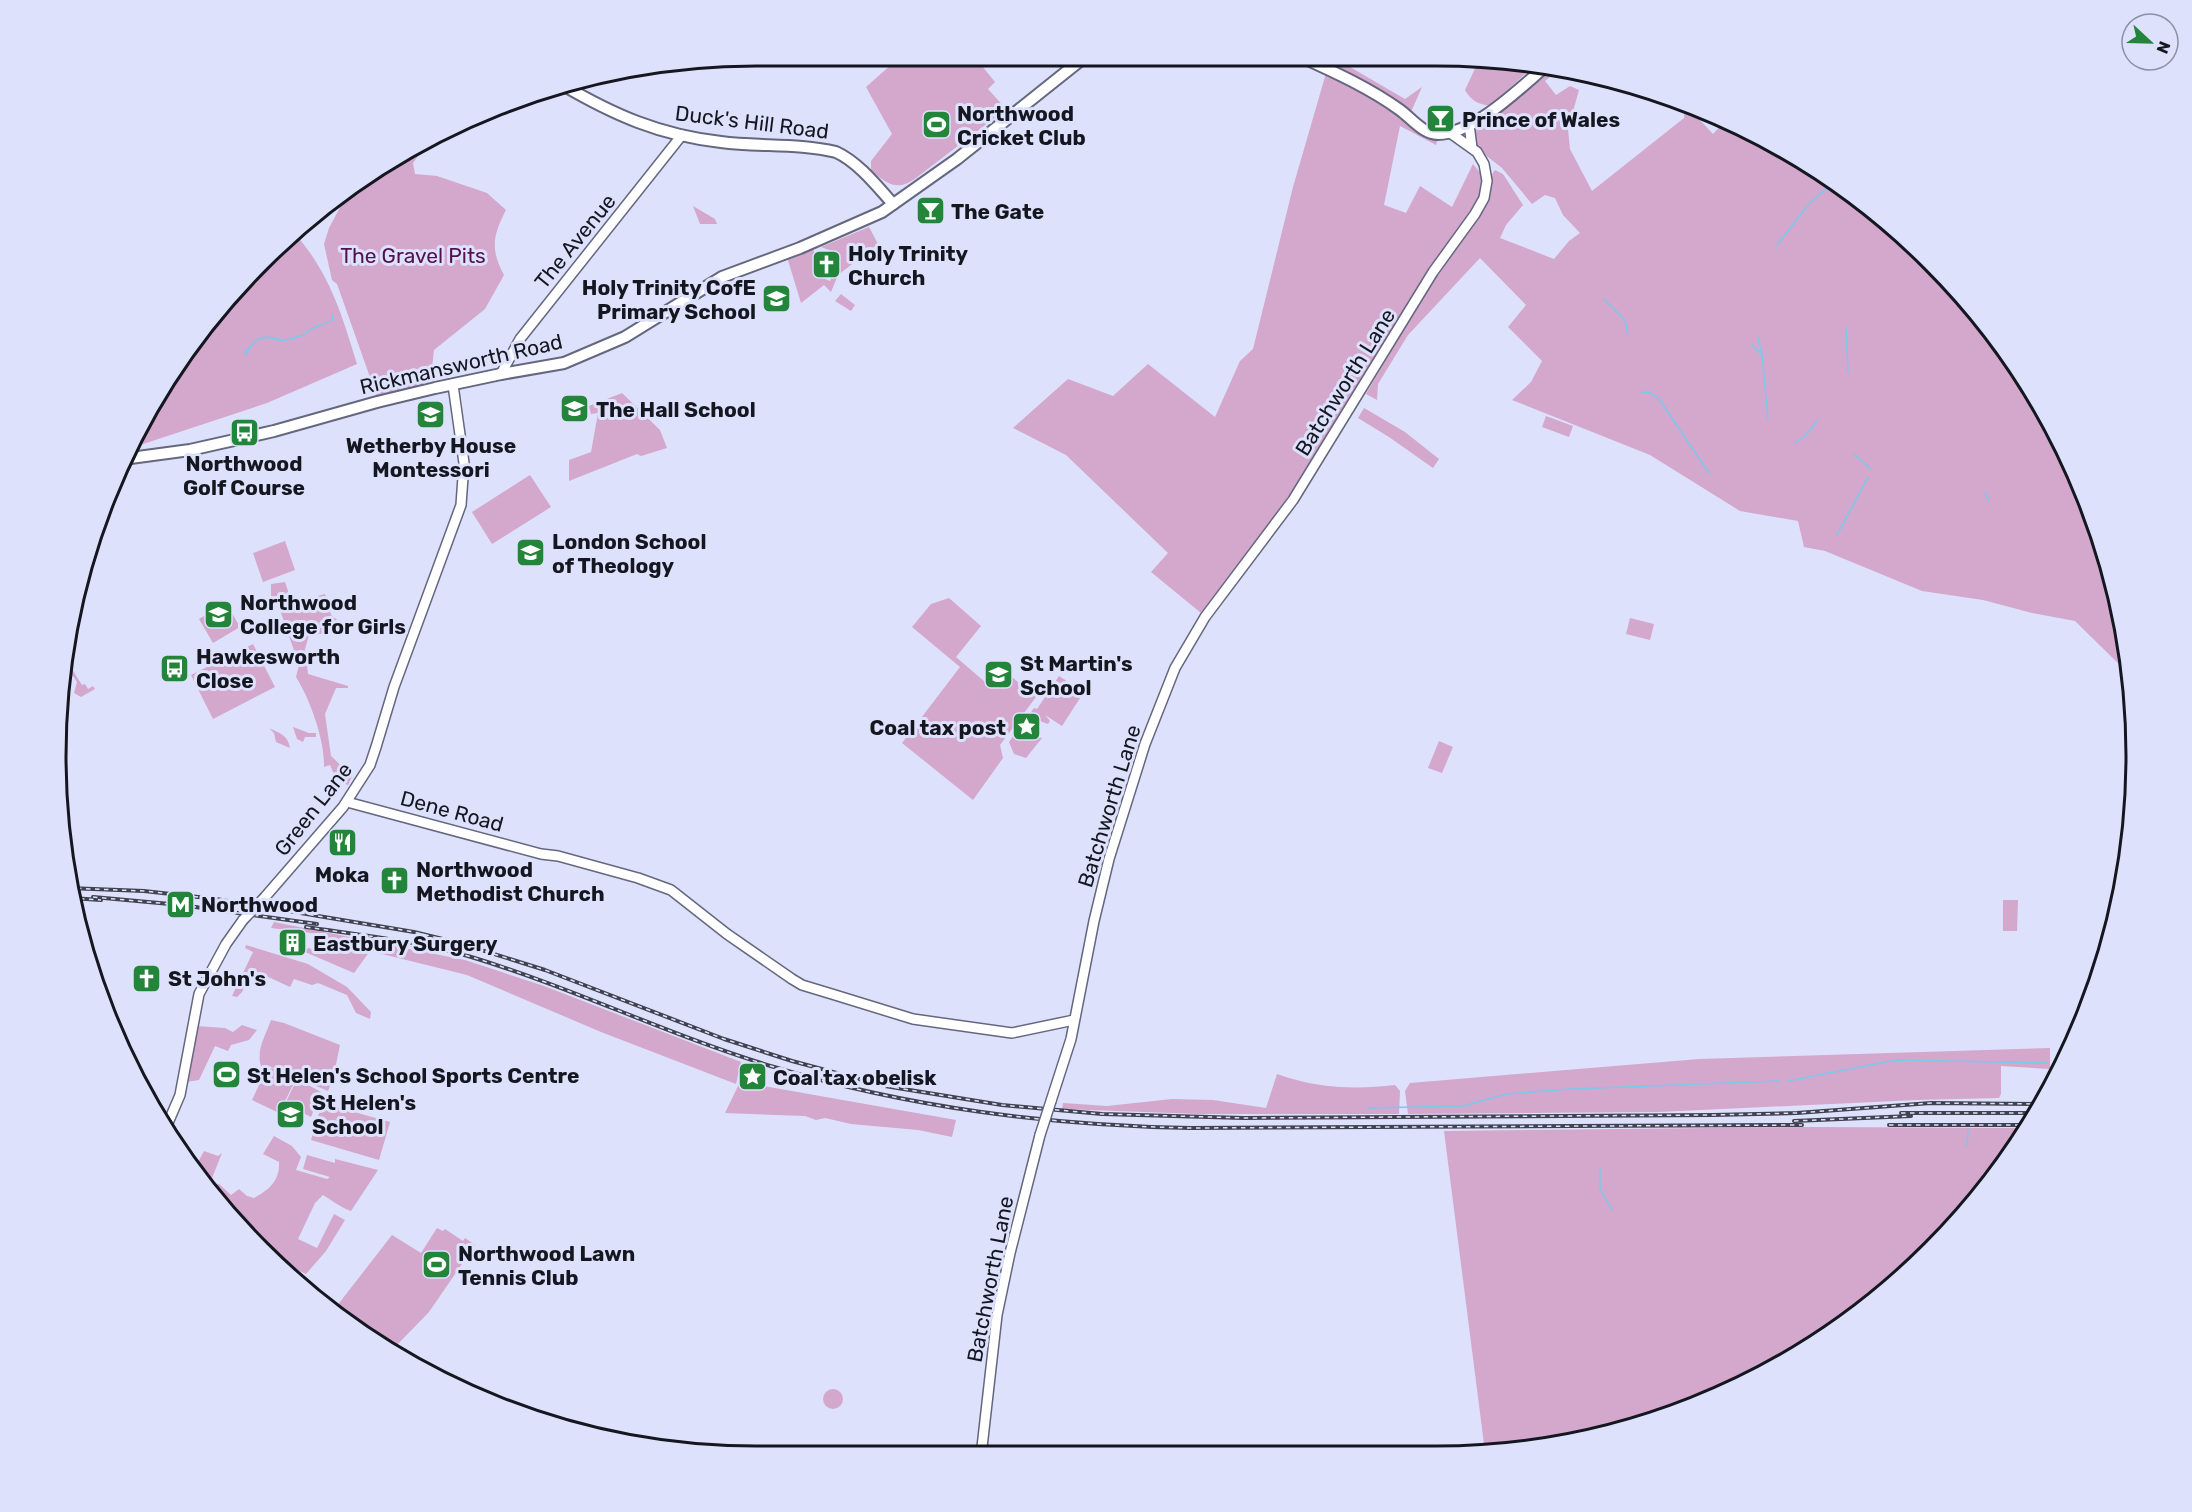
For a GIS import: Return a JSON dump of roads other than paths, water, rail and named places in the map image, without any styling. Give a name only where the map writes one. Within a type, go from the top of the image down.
[{"type":"main road","name":"Rickmansworth Road","points":[[134,458],[190,450],[274,431],[377,402],[501,374],[564,363],[625,337],[722,277],[870,219],[910,193],[1005,122],[1074,66]]},
{"type":"main road","points":[[1321,66],[1381,96],[1429,132],[1437,134],[1469,124],[1491,111],[1537,74]]},
{"type":"main road","name":"Duck's Hill Road","points":[[574,91],[628,120],[681,135],[720,142],[836,152],[843,155],[893,204]]},
{"type":"main road","points":[[878,187],[910,193]]},
{"type":"street","name":"Batchworth Lane","points":[[982,1446],[997,1315],[1012,1244],[1040,1135],[1071,1039],[1109,859],[1145,744],[1175,668],[1205,617],[1293,500],[1433,272],[1480,206],[1487,176],[1484,164],[1472,147],[1469,124]]},
{"type":"street","name":"Batchworth Lane","points":[[1449,132],[1462,143],[1472,147]]},
{"type":"street","name":"The Avenue","points":[[501,374],[520,339],[681,135]]},
{"type":"street","name":"Green Lane","points":[[170,1119],[180,1095],[199,994],[226,944],[243,920],[346,802],[370,765],[394,687],[460,505],[464,463],[453,386]]},
{"type":"street","name":"Dene Road","points":[[346,802],[638,878],[670,890],[727,934],[802,985],[913,1019],[1012,1033],[1074,1020]]},
{"type":"water","points":[[332,313],[334,320],[303,336],[281,342],[261,339],[253,344],[247,355],[244,353],[252,343],[261,338],[271,337],[283,340],[304,334],[311,328],[332,320]]},
{"type":"waterway","points":[[1777,245],[1808,205],[1827,188]]},
{"type":"waterway","points":[[1604,299],[1625,320],[1628,335]]},
{"type":"waterway","points":[[1846,329],[1848,372]]},
{"type":"waterway","points":[[1758,338],[1762,355]]},
{"type":"waterway","points":[[1752,345],[1762,355],[1768,419]]},
{"type":"waterway","points":[[1642,392],[1651,393],[1659,399],[1709,473]]},
{"type":"waterway","points":[[1795,443],[1805,436],[1817,421]]},
{"type":"waterway","points":[[1854,454],[1871,469]]},
{"type":"waterway","points":[[1837,535],[1868,477]]},
{"type":"waterway","points":[[1985,493],[1989,501]]},
{"type":"waterway","points":[[1788,1081],[1896,1060],[2047,1063]]},
{"type":"waterway","points":[[1368,1108],[1463,1106],[1506,1094],[1571,1089],[1779,1081]]},
{"type":"waterway","points":[[1967,1146],[1968,1130]]},
{"type":"waterway","points":[[1600,1169],[1600,1189],[1612,1210]]},
{"type":"railway","points":[[79,888],[144,891],[216,899],[414,932],[459,943],[545,970],[724,1039],[792,1061],[885,1086],[1002,1105],[1102,1114],[1244,1118],[1713,1115],[1797,1113],[1931,1103],[2032,1104]]},
{"type":"railway","points":[[93,897],[181,905],[317,924]]},
{"type":"railway","points":[[81,899],[101,900]]},
{"type":"railway","points":[[306,927],[408,942],[468,956],[507,968],[697,1041],[774,1067],[877,1093],[980,1112],[1084,1123],[1190,1128],[1802,1125]]},
{"type":"railway","points":[[1901,1113],[2026,1113]]},
{"type":"railway","points":[[1794,1121],[1911,1116]]},
{"type":"railway","points":[[1889,1125],[2019,1125]]},
{"type":"place","name":"Prince of Wales","points":[[1441,119]]},
{"type":"place","name":"Northwood Cricket Club","points":[[936,125]]},
{"type":"place","name":"The Gate","points":[[930,211]]},
{"type":"place","name":"Holy Trinity Church","points":[[827,265]]},
{"type":"place","name":"Holy Trinity CofE Primary School","points":[[777,299]]},
{"type":"place","name":"The Hall School","points":[[575,409]]},
{"type":"place","name":"Wetherby House Montessori","points":[[431,414]]},
{"type":"place","name":"Northwood Golf Course","points":[[244,432]]},
{"type":"place","name":"London School of Theology","points":[[531,553]]},
{"type":"place","name":"Northwood College for Girls","points":[[219,614]]},
{"type":"place","name":"Hawkesworth Close","points":[[175,668]]},
{"type":"place","name":"St Martin's School","points":[[999,675]]},
{"type":"place","name":"Coal tax post","points":[[1027,727]]},
{"type":"place","name":"Moka","points":[[342,843]]},
{"type":"place","name":"Northwood Methodist Church","points":[[395,881]]},
{"type":"place","name":"Northwood","points":[[180,904]]},
{"type":"place","name":"Eastbury Surgery","points":[[292,943]]},
{"type":"place","name":"St John's","points":[[147,978]]},
{"type":"place","name":"St Helen's School Sports Centre","points":[[226,1075]]},
{"type":"place","name":"Coal tax obelisk","points":[[752,1077]]},
{"type":"place","name":"St Helen's School","points":[[291,1114]]},
{"type":"place","name":"Northwood Lawn Tennis Club","points":[[437,1265]]},
{"type":"park label","name":"The Gravel Pits","points":[[413,255]]}]
